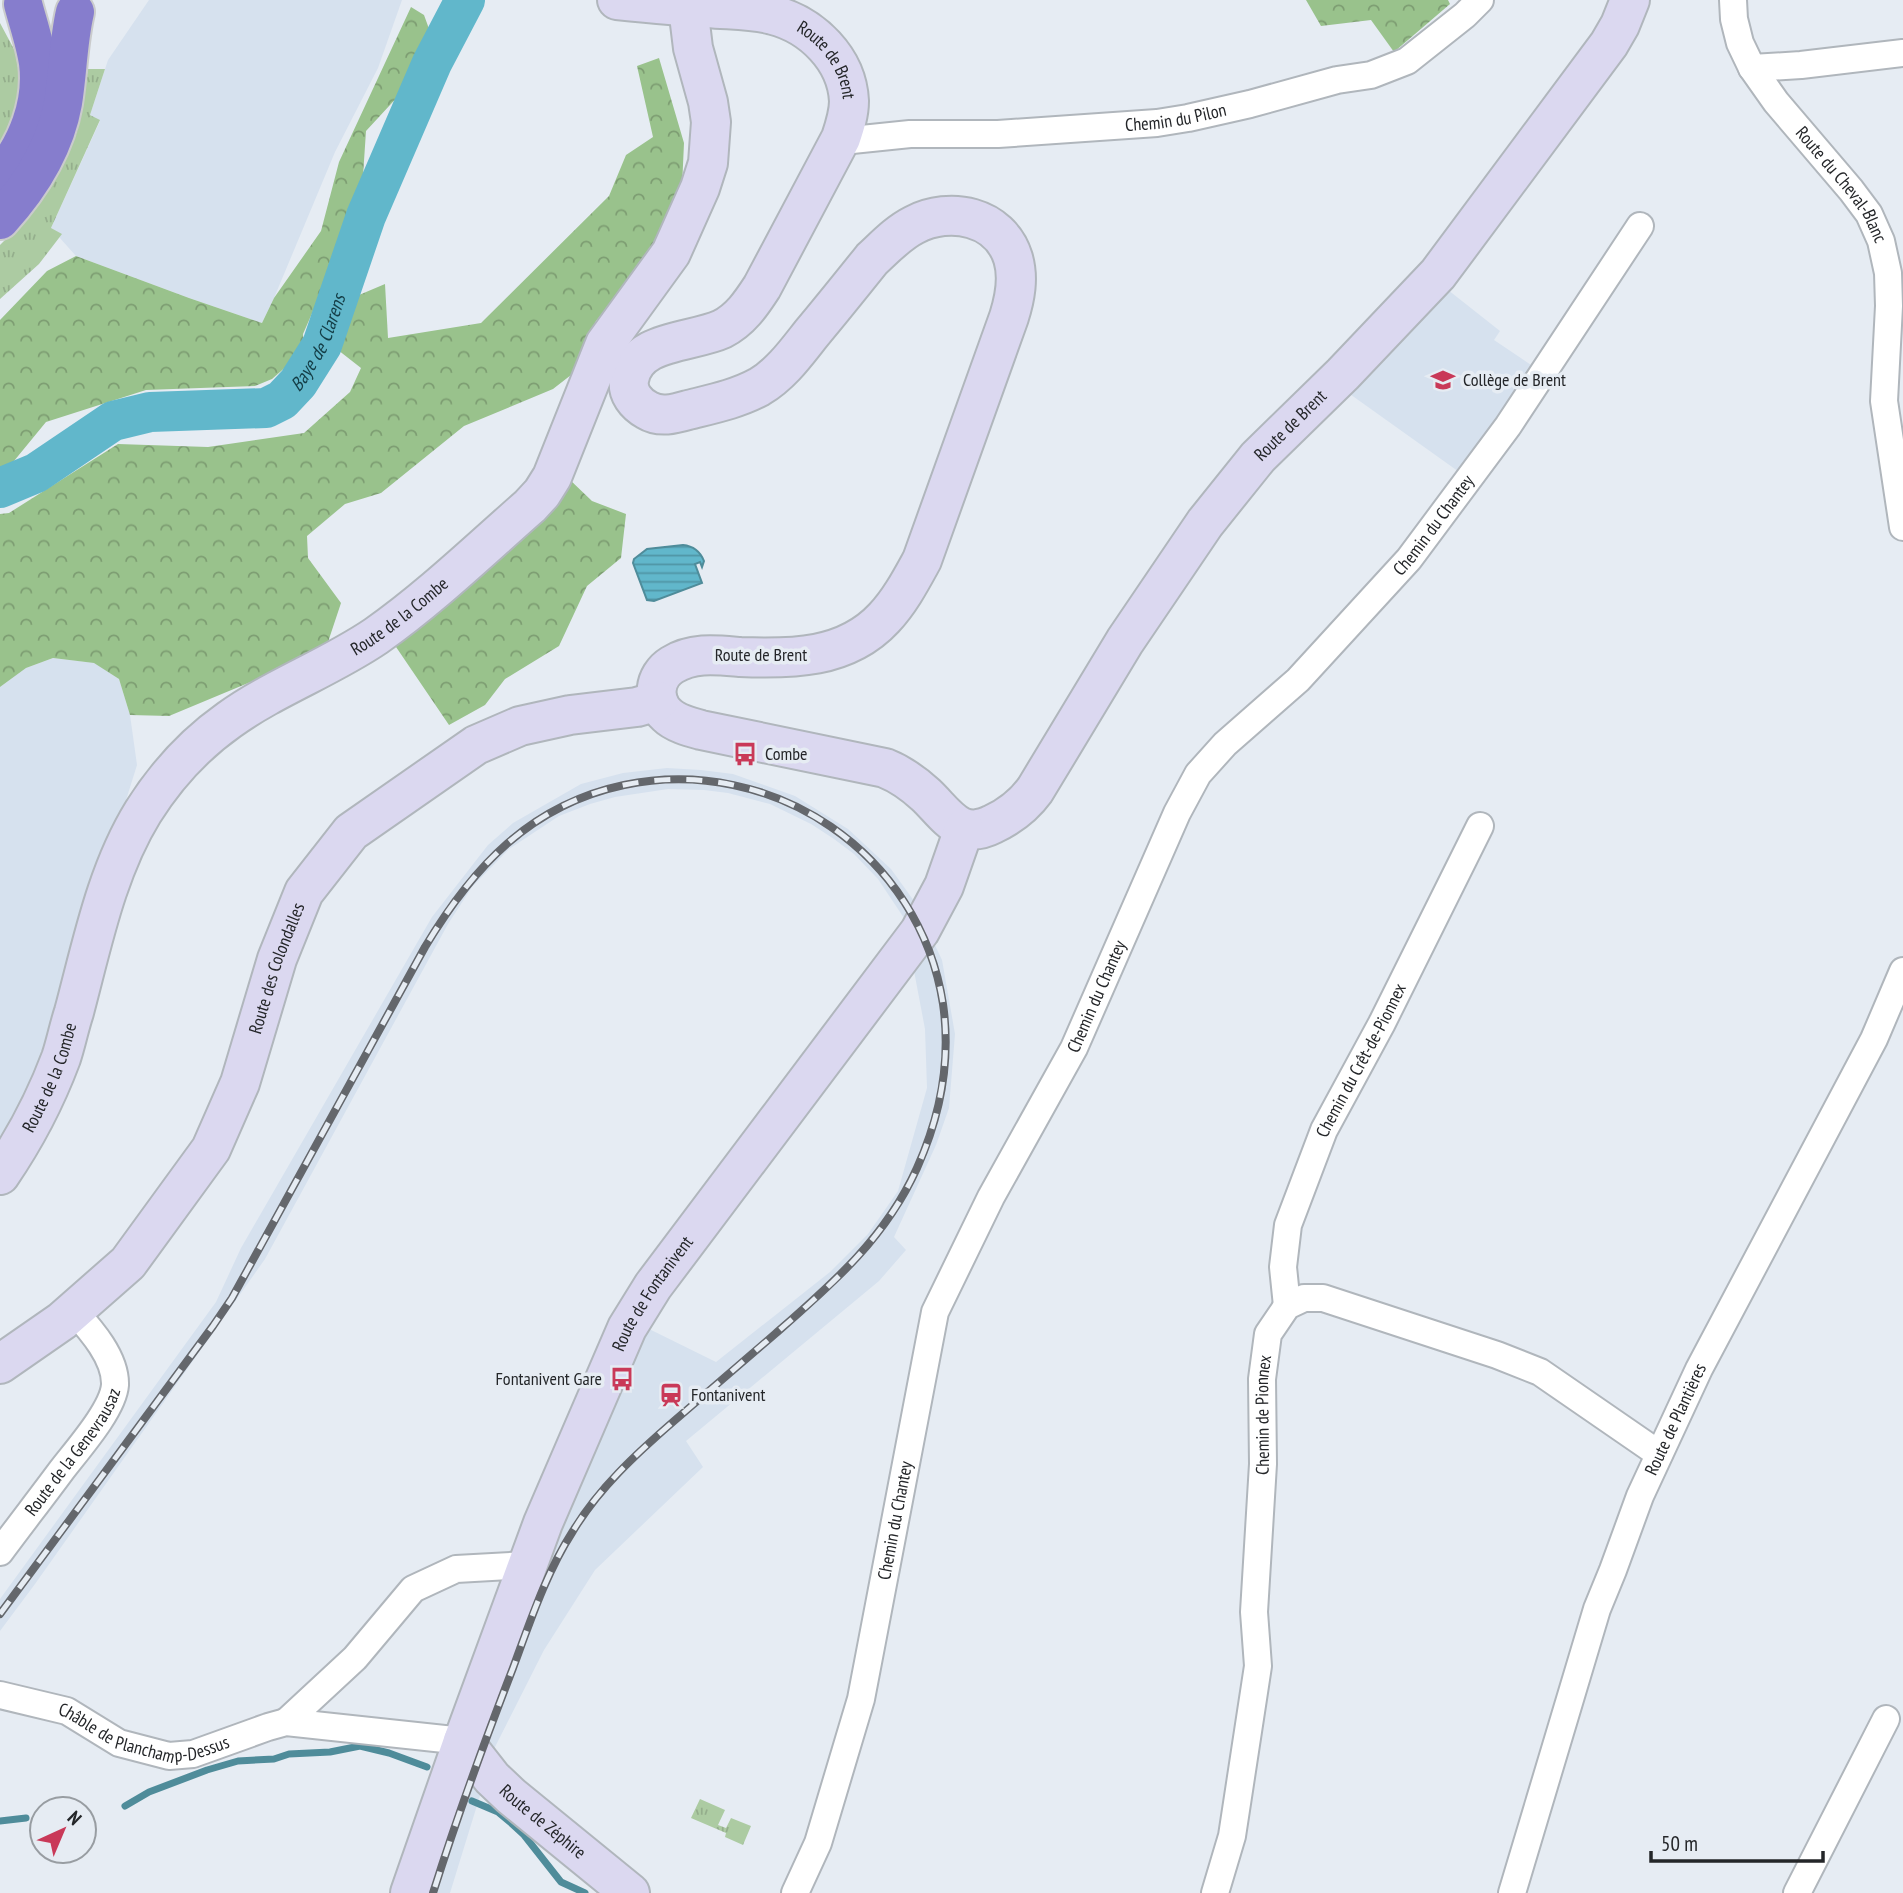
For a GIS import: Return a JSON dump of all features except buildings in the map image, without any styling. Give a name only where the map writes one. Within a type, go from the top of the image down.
[{"type":"highway","points":[[0,176],[27,133],[38,90],[36,51],[21,2]]},
{"type":"highway","points":[[0,220],[29,185],[48,149],[63,104],[71,28],[86,4]]},
{"type":"street","name":"Route de Brent","points":[[617,0],[771,14],[797,23],[818,38],[832,54],[844,74],[849,101],[841,138],[750,306],[721,330],[659,347],[640,357],[632,368],[629,386],[632,396],[649,412],[676,414],[744,394],[773,378],[872,259],[915,224],[947,215],[981,221],[1005,243],[1013,258],[1016,279],[1014,302],[1009,317],[922,560],[885,617],[856,640],[807,657],[709,655],[685,659],[670,666],[662,674],[656,688],[657,701]]},
{"type":"street","name":"Chemin du Pilon","points":[[841,138],[911,134],[998,134],[1157,123],[1188,118],[1337,80],[1371,75],[1395,66],[1406,61],[1480,0]]},
{"type":"street","name":"Route de Brent","points":[[964,829],[986,828],[1016,811],[1028,800],[1125,641],[1205,523],[1258,457],[1343,374],[1438,274],[1609,44],[1630,0]]},
{"type":"street","name":"Route du Cheval-Blanc","points":[[1733,0],[1740,43],[1752,68],[1776,102],[1869,214],[1881,241],[1888,273],[1889,295],[1884,401],[1903,527]]},
{"type":"street","points":[[21,2],[35,13],[51,17],[60,17],[86,4]]},
{"type":"street","name":"Route de la Combe","points":[[6,1154],[46,1093],[61,1057],[107,891],[130,836],[161,785],[201,742],[229,719],[347,655],[379,634],[530,506],[552,477],[604,344],[671,253],[700,188],[708,163],[710,112],[693,48],[688,7]]},
{"type":"street","points":[[1752,68],[1903,53]]},
{"type":"street","name":"Chemin du Chantey","points":[[795,1893],[818,1843],[861,1699],[935,1312],[991,1197],[1074,1048],[1177,813],[1198,774],[1226,744],[1298,680],[1409,559],[1508,426],[1640,226]]},
{"type":"street","points":[[657,701],[667,716],[695,729],[871,764],[897,773],[918,788],[946,817],[964,829]]},
{"type":"street","name":"Route des Colondalles","points":[[0,1364],[74,1311],[128,1264],[211,1149],[240,1083],[277,959],[304,892],[351,832],[476,745],[520,726],[570,715],[637,707],[657,701]]},
{"type":"street","name":"Chemin du Crêt-de-Pionnex","points":[[1287,1306],[1283,1267],[1287,1225],[1324,1130],[1386,1015],[1480,826]]},
{"type":"street","name":"Route de Fontanivent","points":[[410,1893],[543,1523],[629,1323],[653,1286],[920,931],[944,886],[964,829]]},
{"type":"street","name":"Route de Plantières","points":[[1512,1893],[1597,1609],[1640,1496],[1699,1369],[1874,1039],[1903,971]]},
{"type":"street","points":[[1287,1306],[1304,1298],[1323,1298],[1541,1371],[1659,1454]]},
{"type":"street","name":"Chemin de Pionnex","points":[[1215,1893],[1233,1836],[1258,1666],[1254,1612],[1263,1464],[1262,1379],[1268,1334],[1287,1306]]},
{"type":"street","name":"Route de la Genevrausaz","points":[[0,1552],[90,1433],[112,1397],[115,1387],[111,1365],[104,1351],[74,1311]]},
{"type":"street","name":"Châble de Planchamp-Dessus","points":[[286,1722],[355,1658],[413,1589],[456,1569],[527,1565]]},
{"type":"street","name":"Châble de Planchamp-Dessus","points":[[0,1695],[67,1711],[118,1743],[169,1756],[193,1754],[286,1722],[463,1741]]},
{"type":"street","points":[[1797,1893],[1886,1719]]},
{"type":"street","name":"Route de Zéphire","points":[[463,1741],[492,1778],[511,1796],[630,1893]]},
{"type":"shaded area","points":[[149,0],[402,0],[378,68],[335,152],[262,323],[76,256],[51,228],[100,121],[90,115],[108,60]]},
{"type":"shaded area","name":"Collège de Brent","points":[[1443,286],[1500,331],[1494,340],[1537,369],[1462,474],[1347,392]]},
{"type":"shaded area","points":[[53,658],[95,663],[119,679],[130,715],[137,765],[101,880],[28,1154],[0,1169],[0,687],[26,668]]},
{"type":"shaded area","points":[[667,768],[733,774],[795,796],[848,829],[891,869],[914,901],[942,960],[955,1034],[949,1108],[936,1145],[894,1237],[906,1250],[879,1281],[686,1441],[703,1467],[595,1570],[544,1650],[495,1747],[450,1893],[423,1893],[533,1576],[643,1326],[716,1362],[830,1272],[868,1234],[898,1191],[927,1088],[925,1029],[904,918],[878,879],[854,854],[834,839],[811,824],[770,804],[728,793],[668,789],[615,797],[590,804],[559,816],[509,849],[472,887],[448,924],[265,1259],[0,1631],[0,1599],[216,1302],[241,1248],[432,917],[488,845],[513,823],[581,784],[623,773]]},
{"type":"green space","points":[[1306,0],[1448,0],[1450,4],[1394,52],[1371,20],[1321,26]]},
{"type":"green space","points":[[411,7],[424,15],[432,37],[402,92],[366,131],[361,206],[344,257],[324,286],[303,334],[304,351],[272,379],[255,386],[146,390],[46,422],[0,478],[0,320],[47,271],[76,256],[262,323],[274,298],[321,231],[339,162]]},
{"type":"green space","points":[[0,23],[15,51],[19,73],[26,73],[23,108],[0,154]]},
{"type":"green space","points":[[659,58],[684,143],[682,187],[667,235],[596,321],[580,368],[553,389],[464,426],[381,493],[345,504],[307,536],[308,558],[341,603],[325,651],[169,716],[130,715],[119,679],[94,663],[53,658],[26,668],[0,687],[0,514],[9,513],[118,444],[208,447],[304,433],[350,392],[361,368],[338,350],[359,295],[385,284],[388,338],[481,323],[609,196],[626,155],[653,137],[637,66]]},
{"type":"green space","points":[[88,69],[105,69],[90,115],[100,120],[51,228],[62,234],[39,264],[0,299],[0,245],[31,214],[47,191],[80,112]]},
{"type":"green space","points":[[569,479],[592,501],[626,514],[621,558],[587,586],[559,646],[505,679],[485,705],[449,725],[394,644]]},
{"type":"green space","points":[[700,1799],[725,1810],[718,1825],[726,1828],[731,1818],[751,1826],[743,1845],[725,1837],[726,1833],[691,1818]]},
{"type":"water","points":[[683,545],[696,550],[704,561],[702,567],[700,562],[695,564],[702,583],[654,601],[647,600],[633,563],[634,559],[647,549]]},
{"type":"waterway","name":"Baye de Clarens","points":[[0,488],[36,473],[113,421],[150,412],[266,408],[282,400],[298,383],[322,345],[366,216],[432,63],[465,0]]},
{"type":"waterway","points":[[125,1806],[149,1792],[207,1770],[238,1761],[274,1759],[289,1754],[330,1752],[360,1746],[427,1767]]},
{"type":"waterway","points":[[472,1801],[498,1812],[524,1835],[561,1882],[585,1893]]},
{"type":"waterway","points":[[0,1821],[26,1818]]},
{"type":"railway","points":[[0,1614],[232,1298],[425,947],[463,891],[507,844],[532,824],[590,794],[624,785],[680,779],[733,785],[784,801],[831,827],[871,861],[904,902],[929,950],[943,1004],[946,1046],[942,1088],[925,1149],[889,1217],[855,1259],[796,1315],[646,1446],[606,1486],[583,1515],[563,1547],[539,1598],[471,1780],[433,1893]]},
{"type":"place","name":"Collège de Brent","points":[[1443,380]]},
{"type":"place","name":"Combe","points":[[745,754]]},
{"type":"place","name":"Fontanivent Gare","points":[[622,1379]]},
{"type":"place","name":"Fontanivent","points":[[671,1395]]}]
